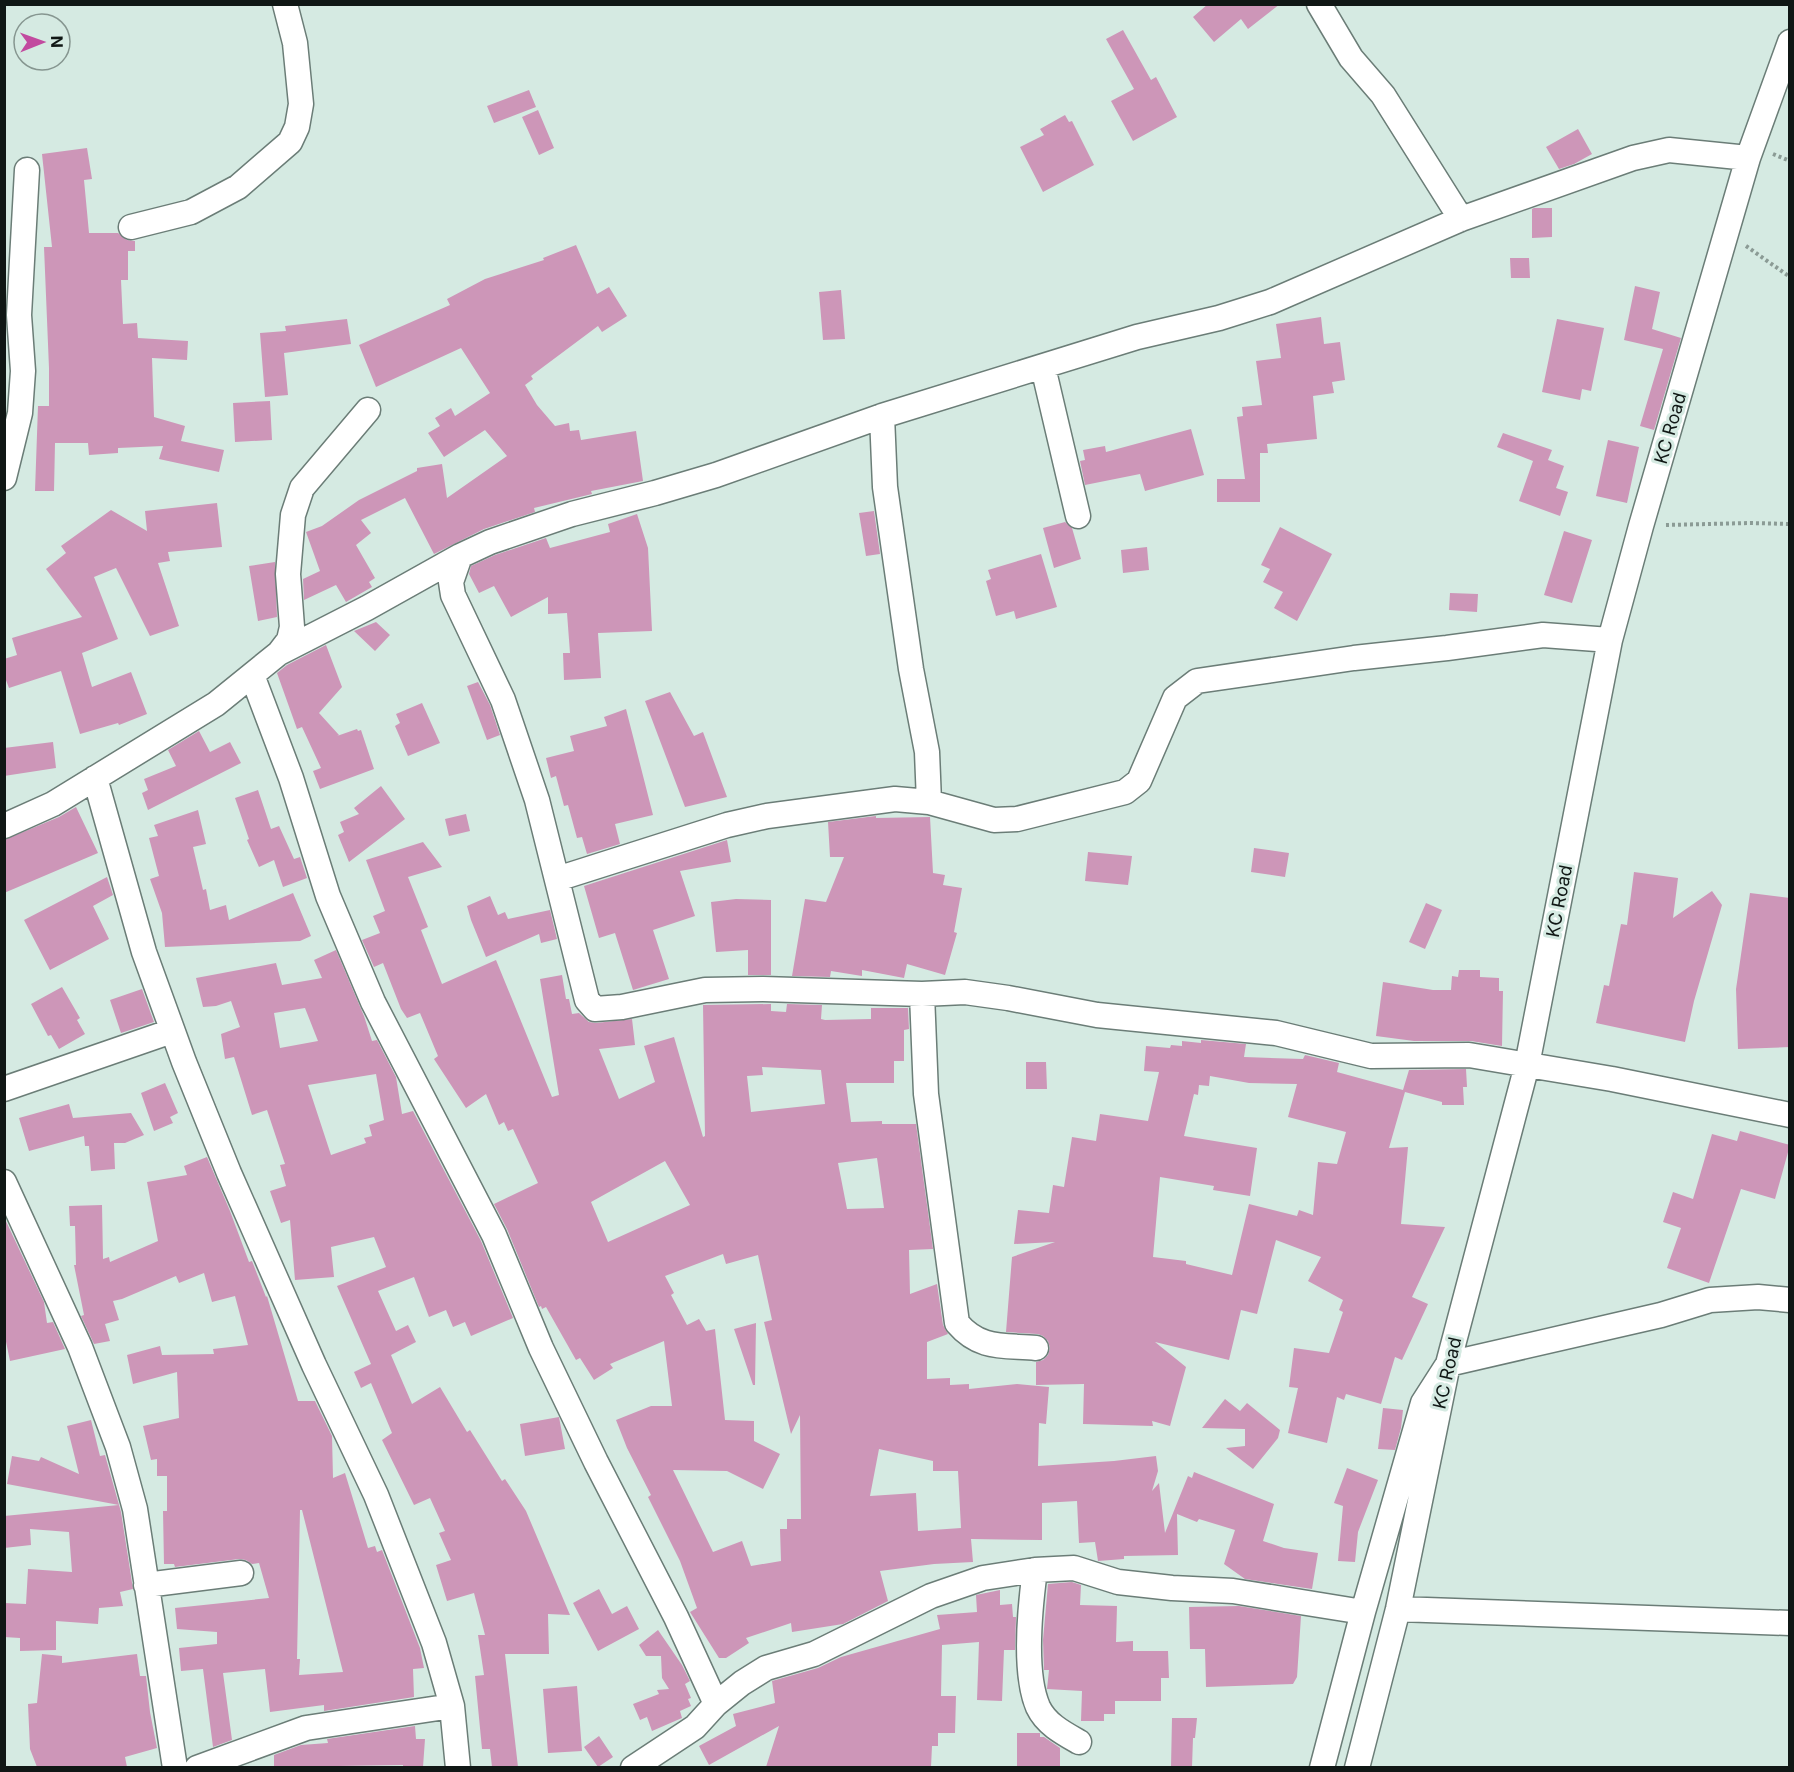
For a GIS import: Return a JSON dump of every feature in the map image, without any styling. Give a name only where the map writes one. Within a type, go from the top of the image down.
[{"type":"street","points":[[131,227],[191,212],[238,187],[290,142],[297,127],[301,104],[295,43],[285,4]]},
{"type":"street","points":[[1319,4],[1351,58],[1383,96],[1461,219]]},
{"type":"street","name":"KC Road","points":[[1357,1767],[1398,1608],[1448,1364],[1527,1065],[1610,640],[1748,158],[1790,42]]},
{"type":"street","points":[[4,826],[53,804],[216,704],[279,653],[490,542],[572,514],[716,475],[882,416],[1137,337],[1219,318],[1270,302],[1461,219],[1633,158],[1669,150],[1748,158]]},
{"type":"street","points":[[4,478],[20,413],[23,371],[19,315],[27,170]]},
{"type":"street","points":[[1043,367],[1077,516]]},
{"type":"street","points":[[279,653],[289,640],[292,627],[288,574],[293,515],[302,488],[368,410]]},
{"type":"street","points":[[882,416],[885,487],[911,669],[927,752],[929,802]]},
{"type":"street","points":[[460,556],[452,582],[453,595],[503,700],[537,800],[587,1000],[595,1009],[622,1007],[705,990],[763,989],[922,994],[965,992],[1097,1015],[1276,1033],[1371,1056],[1469,1056],[1612,1079],[1790,1115]]},
{"type":"street","points":[[557,879],[728,825],[767,816],[896,799],[929,802],[994,820],[1017,819],[1125,792],[1139,781],[1174,698],[1197,681],[1354,658],[1543,635],[1610,640]]},
{"type":"street","points":[[252,675],[291,778],[328,896],[373,1002],[494,1234],[541,1348],[596,1462],[676,1617],[716,1704]]},
{"type":"street","points":[[94,778],[144,952],[172,1031],[238,1194],[314,1365],[376,1495],[434,1643],[452,1706],[458,1767]]},
{"type":"street","points":[[922,994],[926,1094],[957,1323],[977,1341],[1036,1348]]},
{"type":"street","points":[[4,1089],[172,1031]]},
{"type":"street","points":[[4,1182],[62,1305],[118,1447],[135,1509],[175,1767]]},
{"type":"street","points":[[1322,1767],[1363,1612],[1423,1403],[1448,1364],[1661,1315],[1710,1300],[1758,1297],[1790,1300]]},
{"type":"street","points":[[633,1767],[694,1727],[716,1704],[742,1683],[766,1668],[814,1654],[930,1596],[983,1578],[1035,1570],[1074,1568],[1118,1582],[1233,1591],[1363,1612]]},
{"type":"street","points":[[1035,1570],[1030,1610],[1031,1677],[1038,1707],[1056,1730],[1079,1742]]},
{"type":"street","points":[[146,1585],[242,1573]]},
{"type":"street","points":[[1398,1608],[1790,1623]]},
{"type":"street","points":[[1350,1662],[1383,1668]]},
{"type":"street","points":[[198,1767],[306,1728],[452,1706]]},
{"type":"path","points":[[1727,235],[1761,255],[1790,277]]},
{"type":"path","points":[[1641,526],[1790,524]]},
{"type":"building","points":[[1208,4],[1280,4],[1248,29],[1241,19],[1214,42],[1193,17]]},
{"type":"building","points":[[1123,30],[1151,80],[1156,77],[1177,117],[1133,141],[1111,101],[1134,89],[1106,39]]},
{"type":"building","points":[[529,90],[536,107],[494,123],[487,106]]},
{"type":"building","points":[[538,110],[554,148],[539,155],[522,117]]},
{"type":"building","points":[[1065,115],[1069,122],[1072,121],[1094,165],[1043,192],[1020,147],[1044,135],[1040,129]]},
{"type":"building","points":[[1578,129],[1592,154],[1559,169],[1546,147]]},
{"type":"building","points":[[87,148],[92,179],[84,180],[89,233],[118,233],[127,240],[135,241],[135,251],[128,251],[128,280],[121,280],[123,324],[137,323],[138,338],[188,341],[187,360],[152,358],[154,417],[185,426],[181,441],[224,450],[219,472],[159,459],[163,446],[118,448],[118,453],[89,455],[88,443],[55,443],[54,491],[35,491],[38,406],[49,406],[44,247],[52,247],[42,154]]},
{"type":"building","points":[[1552,208],[1552,237],[1532,238],[1532,209]]},
{"type":"building","points":[[576,245],[597,294],[609,287],[627,316],[602,332],[598,326],[531,376],[533,379],[525,385],[537,405],[555,426],[569,423],[570,431],[579,430],[581,440],[636,431],[643,481],[591,491],[592,494],[534,508],[535,512],[484,529],[434,554],[405,498],[361,520],[371,533],[356,545],[375,578],[369,582],[372,587],[346,602],[336,585],[304,600],[303,579],[320,571],[306,532],[322,526],[359,500],[417,471],[417,468],[442,464],[447,498],[507,456],[485,430],[444,457],[428,433],[440,426],[435,418],[451,408],[455,416],[490,393],[461,348],[376,387],[359,345],[450,305],[447,299],[485,279],[544,260],[543,258]]},
{"type":"building","points":[[1510,258],[1529,258],[1530,278],[1511,278]]},
{"type":"building","points":[[1635,286],[1660,292],[1652,329],[1681,338],[1654,430],[1640,426],[1663,349],[1624,340]]},
{"type":"building","points":[[841,290],[845,339],[823,340],[819,292]]},
{"type":"building","points":[[1321,317],[1324,344],[1340,342],[1345,380],[1332,382],[1334,393],[1313,396],[1317,439],[1267,444],[1268,453],[1260,453],[1260,502],[1217,502],[1217,479],[1245,479],[1237,417],[1243,416],[1242,407],[1262,405],[1256,361],[1281,358],[1276,324]]},
{"type":"building","points":[[347,319],[351,344],[284,353],[288,395],[265,397],[260,333],[286,331],[285,326]]},
{"type":"building","points":[[1557,319],[1604,328],[1591,391],[1582,389],[1580,400],[1542,392]]},
{"type":"building","points":[[270,401],[272,440],[235,442],[233,403]]},
{"type":"building","points":[[1191,429],[1204,475],[1145,491],[1140,474],[1085,485],[1080,461],[1085,460],[1083,450],[1105,446],[1106,452]]},
{"type":"building","points":[[1503,433],[1552,450],[1548,460],[1564,466],[1556,488],[1568,492],[1560,516],[1519,501],[1533,461],[1497,447]]},
{"type":"building","points":[[1608,440],[1639,447],[1627,503],[1596,496]]},
{"type":"building","points":[[217,503],[222,547],[168,552],[170,561],[158,563],[179,626],[150,636],[116,568],[94,577],[118,639],[82,653],[92,687],[131,672],[147,714],[119,725],[118,723],[80,734],[61,671],[9,688],[4,675],[4,659],[17,655],[12,638],[82,617],[46,569],[66,553],[61,546],[111,510],[147,531],[145,511]]},
{"type":"building","points":[[874,511],[880,554],[866,556],[859,513]]},
{"type":"building","points":[[637,514],[648,548],[652,631],[598,633],[601,678],[564,680],[563,653],[570,653],[567,613],[548,614],[548,597],[511,617],[494,586],[479,593],[469,574],[471,566],[495,555],[546,538],[550,548],[610,532],[608,524]]},
{"type":"building","points":[[1065,522],[1072,528],[1081,559],[1054,568],[1043,528]]},
{"type":"building","points":[[1280,527],[1332,554],[1297,621],[1274,608],[1283,592],[1263,582],[1270,569],[1261,565]]},
{"type":"building","points":[[1564,531],[1592,540],[1572,603],[1544,595]]},
{"type":"building","points":[[1147,547],[1149,570],[1123,573],[1121,550]]},
{"type":"building","points":[[1041,554],[1057,607],[1016,619],[1014,611],[996,616],[986,581],[991,579],[988,570]]},
{"type":"building","points":[[275,562],[277,617],[258,621],[249,566]]},
{"type":"building","points":[[1450,593],[1478,594],[1477,612],[1449,610]]},
{"type":"building","points":[[376,622],[390,635],[375,651],[354,631]]},
{"type":"building","points":[[326,645],[342,687],[319,713],[339,735],[337,736],[357,729],[361,730],[374,769],[320,789],[313,771],[321,768],[302,727],[297,729],[277,673],[287,665]]},
{"type":"building","points":[[478,682],[490,705],[500,735],[487,740],[467,686]]},
{"type":"building","points":[[670,692],[694,736],[703,732],[727,797],[685,807],[645,701]]},
{"type":"building","points":[[422,703],[440,743],[408,756],[395,726],[400,723],[396,714]]},
{"type":"building","points":[[626,709],[653,815],[615,824],[620,844],[587,854],[582,837],[577,838],[568,805],[564,806],[556,776],[551,778],[546,758],[574,751],[570,736],[607,726],[604,717]]},
{"type":"building","points":[[199,731],[210,752],[230,742],[241,763],[148,810],[142,793],[148,790],[144,779],[176,766],[168,750]]},
{"type":"building","points":[[53,742],[56,768],[4,776],[4,748]]},
{"type":"building","points":[[381,786],[405,819],[349,862],[338,835],[344,832],[340,822],[359,814],[354,808]]},
{"type":"building","points":[[258,790],[271,829],[279,826],[294,859],[300,857],[307,878],[283,887],[274,860],[259,867],[247,840],[249,839],[235,798]]},
{"type":"building","points":[[76,807],[98,853],[4,893],[4,840],[59,817]]},
{"type":"building","points":[[198,810],[206,844],[193,847],[210,910],[226,905],[229,920],[293,893],[311,936],[300,941],[165,947],[162,913],[150,879],[159,876],[149,838],[158,836],[154,825]]},
{"type":"building","points":[[466,814],[470,831],[449,836],[445,819]]},
{"type":"building","points":[[876,816],[876,818],[930,817],[933,873],[945,875],[943,885],[962,888],[954,932],[957,933],[945,975],[907,964],[904,978],[862,970],[862,976],[831,971],[830,977],[792,976],[805,899],[826,902],[844,857],[830,857],[828,822]]},
{"type":"building","points":[[727,840],[731,862],[680,871],[695,916],[653,930],[669,979],[633,990],[615,933],[599,938],[584,886]]},
{"type":"building","points":[[423,842],[442,867],[408,877],[428,927],[421,930],[442,984],[496,960],[552,1097],[559,1095],[540,979],[562,975],[566,999],[569,999],[572,1014],[579,1013],[589,1022],[632,1019],[635,1045],[599,1049],[619,1099],[655,1082],[644,1046],[674,1037],[703,1137],[705,1136],[703,1005],[771,1004],[771,1011],[786,1012],[787,1004],[822,1005],[821,1019],[825,1020],[871,1019],[871,1008],[908,1008],[909,1029],[904,1030],[904,1061],[894,1061],[894,1083],[846,1083],[851,1122],[882,1121],[882,1124],[916,1124],[933,1249],[909,1250],[910,1294],[937,1284],[943,1325],[948,1334],[927,1342],[927,1379],[950,1378],[950,1385],[969,1384],[969,1389],[1017,1384],[1049,1387],[1046,1424],[1039,1423],[1038,1466],[1156,1456],[1158,1471],[1152,1491],[1159,1483],[1165,1533],[1188,1476],[1192,1478],[1194,1472],[1274,1504],[1263,1541],[1284,1548],[1318,1553],[1312,1589],[1245,1579],[1224,1564],[1235,1530],[1199,1519],[1197,1522],[1177,1514],[1178,1555],[1124,1556],[1124,1559],[1098,1561],[1095,1542],[1079,1543],[1077,1501],[1042,1503],[1042,1540],[971,1539],[973,1562],[880,1571],[888,1601],[843,1624],[792,1632],[791,1623],[746,1638],[749,1643],[726,1658],[719,1658],[690,1612],[697,1608],[680,1561],[648,1497],[651,1495],[627,1448],[616,1420],[651,1406],[672,1406],[664,1341],[610,1364],[613,1368],[594,1380],[580,1358],[576,1360],[546,1307],[542,1309],[541,1306],[539,1307],[507,1229],[494,1204],[538,1183],[513,1129],[508,1131],[504,1122],[499,1125],[486,1094],[466,1108],[434,1059],[438,1056],[420,1013],[407,1018],[401,1009],[383,963],[374,967],[362,940],[380,933],[373,916],[385,911],[366,860]],"holes":[[[762,1067],[821,1070],[825,1104],[751,1112],[747,1076],[763,1075]],[[877,1158],[884,1208],[847,1209],[838,1163]],[[665,1161],[690,1205],[608,1242],[591,1202]],[[723,1254],[726,1264],[758,1255],[772,1320],[764,1322],[791,1434],[800,1415],[801,1519],[787,1519],[787,1529],[780,1529],[781,1561],[751,1566],[742,1541],[713,1552],[673,1470],[727,1471],[763,1489],[780,1454],[754,1441],[754,1421],[725,1420],[715,1329],[706,1331],[699,1319],[687,1325],[671,1295],[674,1293],[665,1276]],[[879,1449],[933,1461],[933,1471],[958,1471],[961,1528],[918,1531],[916,1493],[870,1496]]]},
{"type":"building","points":[[1254,848],[1289,853],[1285,877],[1251,872]]},
{"type":"building","points":[[1088,852],[1132,856],[1128,885],[1085,881]]},
{"type":"building","points":[[1634,872],[1678,878],[1673,918],[1712,891],[1722,905],[1694,1001],[1685,1042],[1596,1023],[1604,985],[1609,986],[1621,924],[1627,925]]},
{"type":"building","points":[[107,877],[113,895],[93,906],[109,939],[50,970],[24,920]]},
{"type":"building","points":[[1750,893],[1790,898],[1790,1047],[1738,1049],[1736,989]]},
{"type":"building","points":[[490,896],[498,915],[505,912],[508,919],[550,910],[557,939],[541,943],[539,934],[486,957],[467,906]]},
{"type":"building","points":[[736,899],[771,900],[771,975],[748,975],[748,950],[716,952],[711,902]]},
{"type":"building","points":[[1426,903],[1442,910],[1425,949],[1409,942]]},
{"type":"building","points":[[336,950],[372,1041],[377,1040],[396,1077],[402,1114],[413,1111],[481,1241],[513,1318],[471,1336],[465,1322],[453,1327],[446,1310],[429,1317],[414,1277],[378,1291],[396,1331],[408,1325],[416,1342],[391,1355],[412,1404],[440,1387],[467,1432],[470,1430],[502,1481],[505,1479],[526,1511],[570,1615],[548,1614],[549,1654],[505,1654],[518,1767],[492,1767],[490,1749],[482,1749],[475,1676],[484,1675],[478,1635],[485,1635],[474,1593],[447,1601],[436,1565],[451,1560],[439,1533],[445,1531],[430,1498],[414,1505],[382,1440],[392,1433],[371,1383],[361,1388],[354,1372],[371,1364],[337,1286],[386,1267],[374,1237],[331,1247],[334,1277],[295,1280],[290,1220],[281,1223],[270,1191],[286,1186],[280,1165],[285,1164],[267,1110],[252,1115],[234,1057],[225,1059],[221,1034],[240,1027],[231,1001],[203,1007],[196,978],[276,963],[282,985],[322,978],[314,960]],"holes":[[[305,1008],[318,1041],[280,1048],[274,1013]],[[376,1074],[384,1120],[369,1125],[372,1136],[364,1138],[366,1143],[331,1155],[308,1085]]]},
{"type":"building","points":[[1459,970],[1480,970],[1480,977],[1499,978],[1499,991],[1503,991],[1502,1046],[1471,1041],[1414,1041],[1376,1036],[1383,982],[1433,990],[1451,990],[1452,976],[1458,977]]},
{"type":"building","points":[[62,987],[80,1018],[77,1020],[85,1034],[59,1049],[51,1035],[48,1036],[31,1004]]},
{"type":"building","points":[[142,989],[154,1022],[121,1033],[110,1000]]},
{"type":"building","points":[[1201,1040],[1246,1044],[1244,1057],[1303,1059],[1305,1055],[1339,1063],[1337,1072],[1403,1090],[1409,1070],[1466,1069],[1467,1087],[1463,1087],[1464,1105],[1442,1105],[1442,1102],[1405,1092],[1389,1148],[1408,1147],[1401,1224],[1445,1227],[1412,1297],[1428,1304],[1402,1360],[1395,1357],[1381,1404],[1346,1394],[1344,1400],[1337,1397],[1327,1443],[1288,1433],[1298,1388],[1289,1387],[1294,1348],[1329,1353],[1343,1312],[1339,1310],[1343,1300],[1308,1281],[1321,1257],[1276,1240],[1257,1314],[1241,1310],[1229,1360],[1155,1342],[1186,1367],[1170,1426],[1152,1421],[1153,1426],[1083,1424],[1084,1384],[1036,1385],[1036,1362],[1048,1355],[1050,1348],[1048,1341],[1038,1334],[1006,1332],[1012,1257],[1055,1242],[1014,1244],[1018,1210],[1049,1213],[1053,1185],[1064,1187],[1072,1137],[1096,1141],[1100,1114],[1148,1121],[1159,1072],[1144,1071],[1146,1046],[1170,1048],[1171,1045],[1182,1046],[1182,1041],[1201,1043]],"holes":[[[1210,1076],[1249,1083],[1297,1084],[1288,1117],[1346,1132],[1337,1164],[1318,1162],[1313,1215],[1299,1210],[1297,1216],[1249,1204],[1232,1275],[1186,1264],[1186,1261],[1153,1257],[1160,1177],[1214,1186],[1213,1190],[1250,1196],[1257,1148],[1184,1136],[1194,1094],[1198,1095],[1199,1085],[1209,1086]]]},
{"type":"building","points":[[1026,1062],[1046,1062],[1047,1089],[1026,1089]]},
{"type":"building","points":[[165,1083],[178,1113],[170,1117],[173,1123],[154,1131],[141,1093]]},
{"type":"building","points":[[69,1104],[73,1118],[131,1113],[144,1135],[125,1143],[114,1143],[115,1169],[91,1171],[89,1146],[85,1146],[84,1136],[29,1151],[19,1118]]},
{"type":"building","points":[[1740,1131],[1790,1145],[1775,1199],[1741,1189],[1709,1283],[1667,1268],[1681,1228],[1663,1222],[1673,1192],[1693,1199],[1712,1134],[1737,1141]]},
{"type":"building","points":[[207,1157],[249,1262],[252,1261],[267,1296],[298,1401],[315,1401],[332,1436],[333,1478],[345,1473],[368,1548],[375,1546],[377,1552],[382,1550],[420,1648],[424,1668],[413,1669],[414,1697],[324,1711],[324,1705],[270,1712],[265,1669],[223,1673],[232,1740],[213,1747],[203,1669],[181,1671],[179,1648],[217,1644],[217,1632],[177,1629],[175,1608],[269,1598],[259,1563],[252,1564],[239,1559],[175,1567],[174,1564],[164,1564],[163,1511],[167,1511],[167,1476],[157,1476],[157,1459],[151,1460],[143,1426],[179,1418],[177,1372],[133,1384],[127,1355],[160,1346],[162,1355],[214,1354],[213,1349],[248,1345],[235,1296],[212,1302],[204,1273],[179,1283],[176,1276],[113,1301],[119,1320],[105,1324],[110,1341],[94,1344],[81,1316],[84,1315],[74,1265],[76,1265],[75,1226],[70,1226],[69,1206],[102,1205],[103,1259],[109,1257],[110,1262],[158,1241],[147,1182],[187,1175],[184,1166]],"holes":[[[300,1510],[302,1510],[343,1672],[299,1675],[300,1659],[297,1659]]]},
{"type":"building","points":[[4,1217],[44,1302],[47,1323],[53,1322],[65,1349],[10,1361],[4,1332]]},
{"type":"building","points":[[756,1323],[755,1385],[753,1385],[734,1329]]},
{"type":"building","points":[[1225,1399],[1240,1411],[1247,1403],[1280,1430],[1278,1438],[1253,1469],[1226,1448],[1245,1446],[1245,1429],[1202,1428]]},
{"type":"building","points":[[1383,1408],[1403,1410],[1395,1450],[1378,1449]]},
{"type":"building","points":[[559,1417],[565,1449],[525,1456],[520,1424]]},
{"type":"building","points":[[91,1420],[100,1456],[105,1455],[121,1512],[133,1589],[120,1592],[123,1606],[99,1608],[98,1624],[56,1621],[56,1650],[20,1651],[20,1638],[4,1637],[4,1603],[26,1604],[28,1569],[72,1572],[69,1532],[30,1529],[31,1545],[4,1548],[4,1516],[119,1505],[7,1484],[12,1456],[39,1461],[41,1457],[79,1474],[67,1426]]},
{"type":"building","points":[[1347,1468],[1378,1480],[1358,1532],[1355,1562],[1338,1561],[1343,1506],[1334,1503]]},
{"type":"building","points":[[1072,1582],[1081,1585],[1080,1605],[1117,1606],[1116,1642],[1133,1641],[1133,1651],[1168,1651],[1169,1678],[1161,1678],[1161,1701],[1115,1701],[1115,1714],[1104,1714],[1104,1721],[1081,1721],[1082,1691],[1047,1689],[1049,1670],[1044,1670],[1043,1640],[1048,1584]]},
{"type":"building","points":[[599,1589],[612,1614],[627,1606],[639,1629],[598,1651],[573,1603]]},
{"type":"building","points":[[1000,1590],[1000,1605],[1012,1604],[1013,1617],[1016,1617],[1015,1650],[1004,1650],[1002,1701],[977,1700],[979,1642],[942,1645],[941,1696],[956,1696],[955,1733],[938,1733],[938,1746],[932,1746],[931,1767],[766,1767],[779,1726],[709,1765],[699,1746],[736,1726],[733,1714],[775,1703],[772,1681],[818,1668],[841,1657],[940,1629],[937,1615],[977,1612],[976,1595]]},
{"type":"building","points":[[1239,1606],[1301,1616],[1297,1677],[1293,1684],[1206,1687],[1205,1649],[1190,1649],[1189,1607]]},
{"type":"building","points":[[658,1630],[690,1681],[685,1684],[691,1698],[688,1699],[691,1706],[680,1711],[682,1718],[652,1731],[647,1717],[640,1720],[633,1704],[659,1694],[657,1690],[669,1689],[662,1678],[661,1656],[646,1656],[639,1645]]},
{"type":"building","points":[[42,1654],[62,1656],[62,1663],[137,1654],[140,1676],[146,1676],[157,1748],[125,1757],[127,1767],[37,1767],[30,1749],[28,1704],[37,1703]]},
{"type":"building","points":[[577,1686],[582,1751],[548,1753],[543,1689]]},
{"type":"building","points":[[1172,1718],[1197,1718],[1195,1738],[1193,1738],[1192,1767],[1171,1767]]},
{"type":"building","points":[[415,1726],[416,1739],[425,1739],[423,1767],[403,1767],[403,1765],[274,1767],[274,1755],[301,1745],[328,1743],[327,1739]]},
{"type":"building","points":[[1017,1733],[1040,1733],[1040,1737],[1044,1737],[1060,1748],[1060,1767],[1017,1767]]},
{"type":"building","points":[[599,1736],[613,1757],[598,1767],[584,1747]]}]
